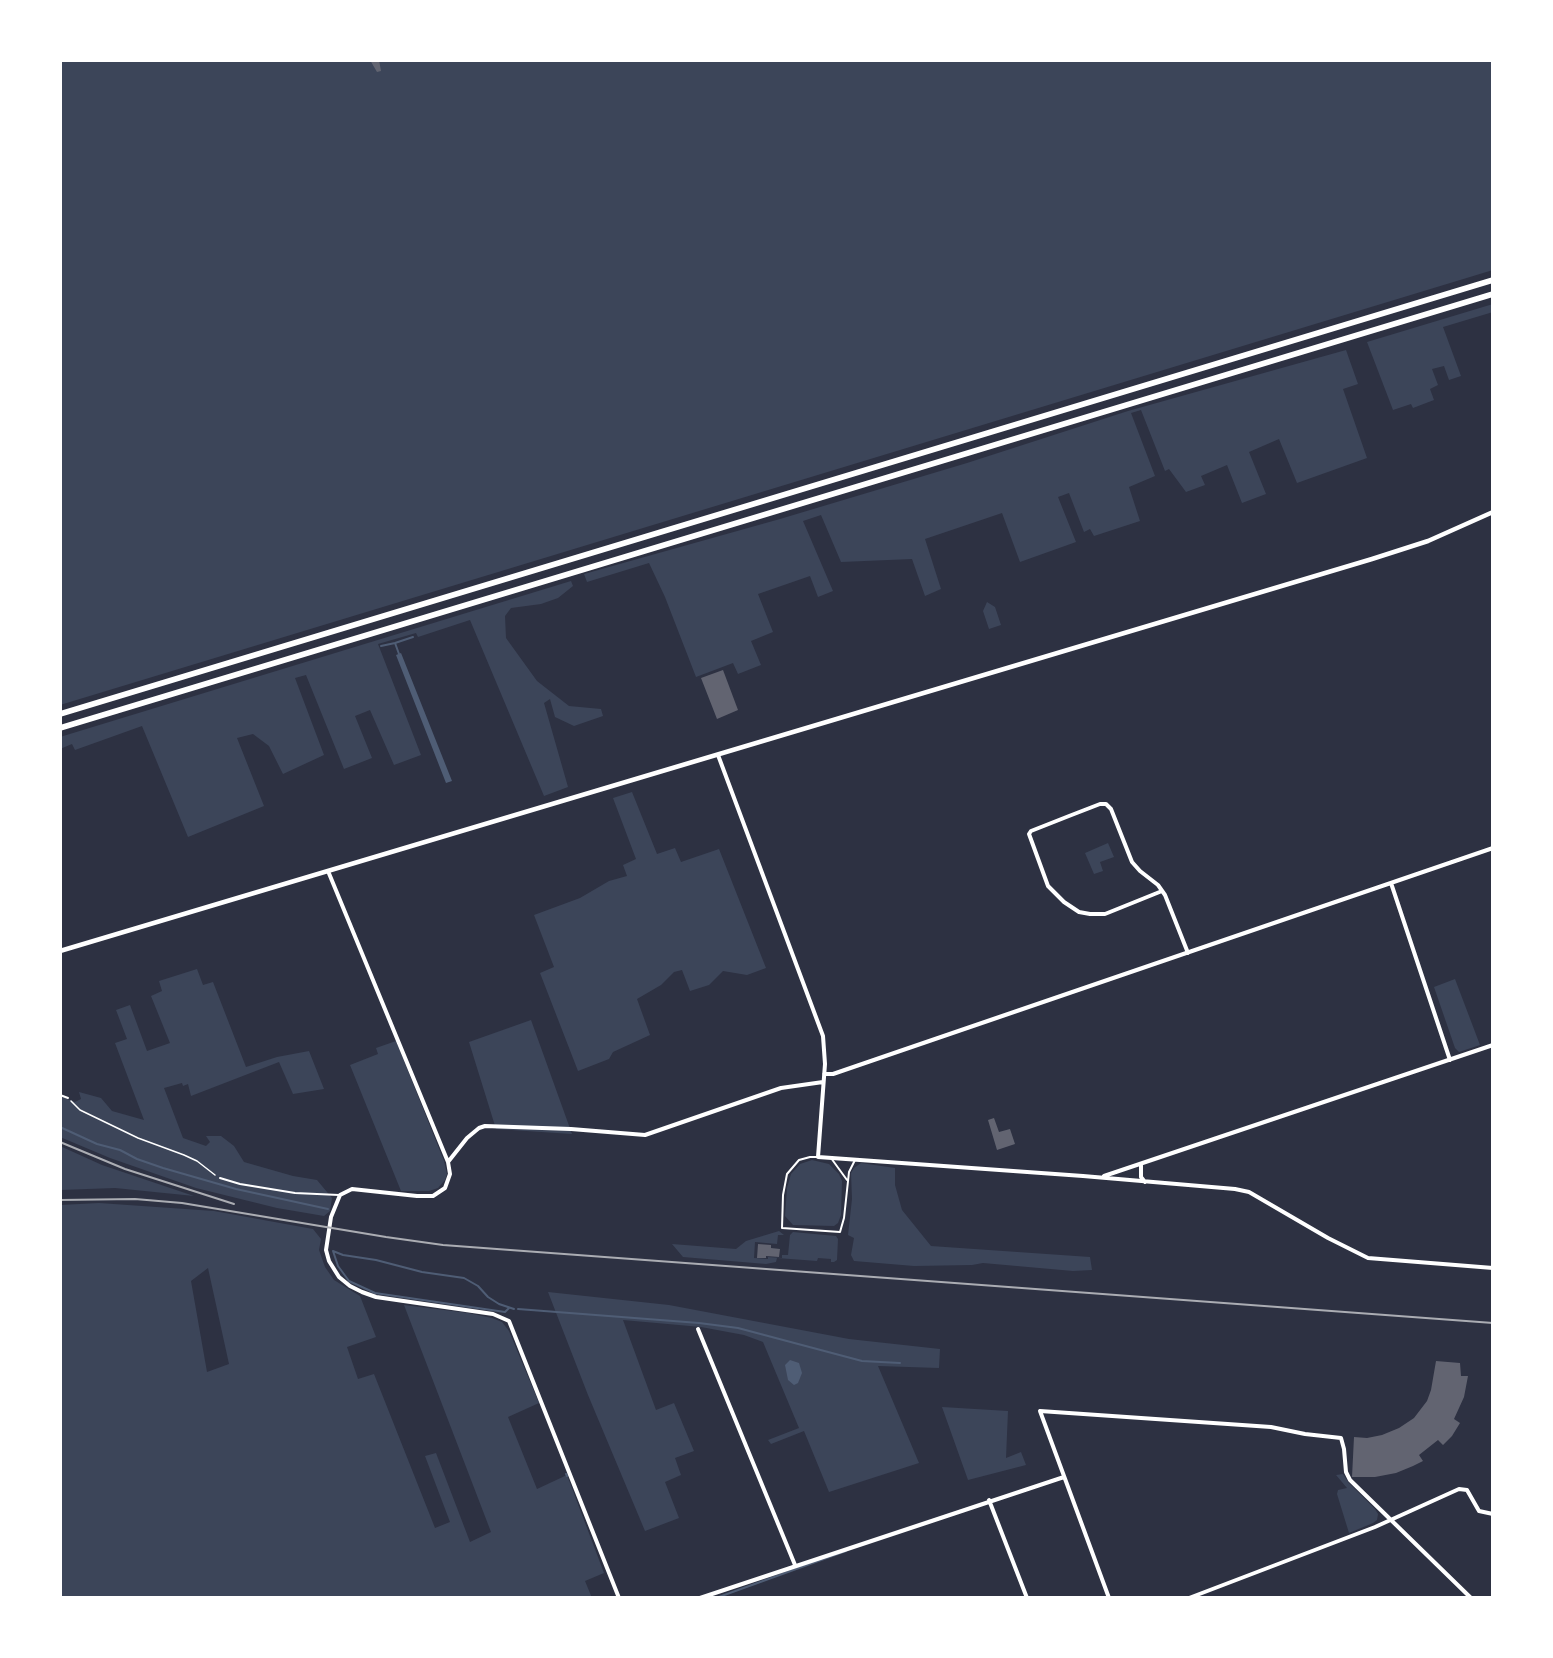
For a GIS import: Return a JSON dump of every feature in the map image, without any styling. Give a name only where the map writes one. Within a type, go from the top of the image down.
[{"type":"main road","points":[[60,714],[1493,280]]},
{"type":"main road","points":[[60,728],[1493,294]]},
{"type":"street","points":[[60,951],[1389,554],[1440,536],[1493,512]]},
{"type":"street","points":[[718,755],[818,1021],[824,1046],[818,1157],[1100,1178],[1249,1192],[1328,1238],[1368,1258],[1493,1268]]},
{"type":"street","points":[[1162,891],[1105,914],[1081,913],[1064,902],[1048,886],[1029,834],[1031,831],[1084,810],[1106,804],[1111,809],[1132,862],[1162,891],[1188,953]]},
{"type":"street","points":[[824,1074],[844,1070],[1493,848]]},
{"type":"street","points":[[328,871],[450,1174],[449,1183],[441,1192],[433,1196],[352,1189],[340,1195],[331,1217],[326,1250],[329,1261],[334,1270],[350,1286],[376,1297],[493,1314],[509,1321],[619,1598]]},
{"type":"street","points":[[1391,884],[1450,1060]]},
{"type":"street","points":[[1100,1178],[1493,1045]]},
{"type":"street","points":[[447,1162],[479,1128],[494,1125],[645,1135],[781,1088],[823,1082]]},
{"type":"street","points":[[1142,1164],[1141,1177],[1145,1182]]},
{"type":"street","points":[[698,1329],[795,1565]]},
{"type":"street","points":[[1108,1598],[1040,1411],[1271,1426],[1305,1434],[1341,1438],[1349,1478],[1472,1598]]},
{"type":"street","points":[[700,1598],[989,1500],[1064,1477]]},
{"type":"street","points":[[1189,1598],[1390,1520],[1462,1488],[1467,1490],[1477,1509],[1493,1514]]},
{"type":"street","points":[[989,1500],[1027,1598]]},
{"type":"lane","points":[[60,1095],[68,1098]]},
{"type":"lane","points":[[818,1157],[810,1156],[799,1160],[787,1174],[783,1195],[782,1228],[840,1232],[844,1218],[847,1180],[856,1159]]},
{"type":"lane","points":[[830,1158],[847,1180]]},
{"type":"lane","points":[[220,1178],[240,1184],[295,1193],[340,1195]]},
{"type":"path","points":[[68,1098],[80,1110],[138,1138],[197,1161],[220,1178]]},
{"type":"shaded area","points":[[60,60],[1493,60],[1493,270],[60,705]]},
{"type":"shaded area","points":[[1493,304],[1493,312],[1443,327],[1461,376],[1449,380],[1444,366],[1432,369],[1438,385],[1430,389],[1434,400],[1413,408],[1411,404],[1393,410],[1367,342]]},
{"type":"shaded area","points":[[1346,350],[1358,384],[1343,389],[1367,458],[1297,483],[1279,439],[1249,452],[1266,494],[1242,503],[1227,465],[1201,476],[1205,485],[1186,492],[1169,469],[1165,471],[1141,410],[1131,413],[1155,476],[1129,487],[1140,521],[1094,536],[1090,529],[1084,532],[1069,493],[1058,497],[1076,542],[1020,562],[1002,513],[925,539],[941,589],[925,596],[912,559],[841,562],[821,515],[803,521],[833,591],[818,597],[810,576],[758,594],[773,632],[751,641],[761,665],[738,674],[733,663],[696,677],[665,597],[649,563],[587,582],[584,574],[967,463],[1128,411]]},
{"type":"shaded area","points":[[571,581],[573,586],[558,598],[541,604],[511,608],[505,616],[506,638],[537,681],[569,706],[601,709],[603,716],[574,726],[555,717],[550,699],[544,703],[568,787],[544,796],[470,620],[418,637],[416,633],[378,644],[421,755],[394,765],[370,710],[355,716],[372,758],[344,769],[306,675],[295,678],[324,755],[283,774],[269,746],[253,734],[237,738],[264,806],[188,837],[142,726],[75,750],[72,744],[60,749],[60,737]]},
{"type":"shaded area","points":[[987,602],[995,607],[1001,625],[989,629],[983,611]]},
{"type":"shaded area","points":[[401,653],[452,781],[446,783],[396,655]]},
{"type":"shaded area","points":[[632,792],[657,854],[675,848],[681,862],[719,849],[766,968],[747,975],[723,971],[709,985],[690,991],[682,970],[674,972],[661,985],[637,999],[650,1035],[613,1052],[609,1059],[578,1071],[540,973],[554,967],[534,915],[580,898],[609,881],[627,876],[623,865],[636,859],[613,798]]},
{"type":"shaded area","points":[[1108,843],[1114,857],[1100,862],[1103,871],[1094,874],[1085,853]]},
{"type":"shaded area","points":[[197,969],[203,985],[213,982],[246,1067],[277,1057],[309,1051],[324,1089],[293,1094],[279,1062],[191,1096],[188,1084],[183,1086],[182,1083],[164,1088],[183,1138],[206,1146],[210,1142],[206,1136],[221,1136],[234,1146],[244,1162],[293,1176],[317,1180],[332,1198],[330,1211],[324,1216],[277,1208],[196,1188],[110,1158],[60,1137],[60,1096],[75,1102],[81,1099],[79,1092],[101,1098],[112,1111],[144,1120],[115,1043],[127,1039],[116,1010],[130,1005],[147,1051],[170,1043],[151,996],[162,991],[159,981]]},
{"type":"shaded area","points":[[1455,979],[1480,1045],[1459,1052],[1455,1048],[1434,987]]},
{"type":"shaded area","points":[[531,1020],[572,1134],[496,1129],[469,1042]]},
{"type":"shaded area","points":[[396,1041],[444,1161],[447,1174],[438,1188],[429,1191],[401,1191],[350,1065],[378,1054],[376,1048]]},
{"type":"shaded area","points":[[60,1146],[102,1165],[194,1196],[115,1188],[60,1190]]},
{"type":"shaded area","points":[[812,1160],[829,1164],[839,1174],[842,1181],[841,1215],[834,1226],[793,1225],[785,1216],[787,1188],[791,1174],[800,1164]]},
{"type":"shaded area","points":[[861,1163],[895,1168],[895,1185],[902,1210],[931,1246],[1090,1257],[1092,1270],[1073,1271],[983,1263],[914,1266],[854,1261],[851,1255],[854,1238],[848,1235],[852,1199],[851,1173]]},
{"type":"shaded area","points":[[99,1203],[214,1211],[313,1229],[321,1239],[319,1250],[325,1267],[334,1280],[360,1296],[376,1337],[347,1347],[358,1379],[374,1374],[435,1528],[450,1522],[425,1456],[436,1453],[470,1542],[491,1532],[404,1305],[468,1313],[502,1322],[509,1331],[539,1403],[508,1417],[537,1489],[567,1475],[604,1573],[585,1581],[592,1598],[60,1598],[60,1205]],"holes":[[[208,1268],[229,1364],[207,1372],[191,1281]]]},
{"type":"shaded area","points":[[779,1231],[784,1235],[778,1235],[777,1244],[755,1242],[754,1258],[768,1259],[768,1257],[782,1258],[782,1255],[788,1255],[790,1235],[793,1232],[836,1236],[838,1239],[837,1260],[831,1262],[831,1259],[818,1258],[817,1261],[777,1258],[776,1262],[766,1264],[683,1257],[672,1244],[736,1249],[746,1241]]},
{"type":"shaded area","points":[[548,1292],[669,1305],[849,1339],[940,1349],[939,1368],[878,1366],[919,1463],[829,1492],[804,1431],[771,1444],[768,1440],[799,1428],[763,1342],[744,1335],[701,1327],[623,1320],[656,1410],[674,1403],[694,1451],[675,1458],[681,1475],[665,1482],[679,1518],[645,1531]]},
{"type":"shaded area","points":[[790,1360],[799,1363],[802,1373],[798,1383],[794,1385],[788,1380],[785,1365]]},
{"type":"shaded area","points":[[942,1407],[1008,1411],[1006,1458],[1021,1452],[1026,1465],[968,1480]]},
{"type":"shaded area","points":[[1343,1474],[1378,1514],[1377,1520],[1373,1523],[1349,1533],[1337,1494],[1338,1490],[1347,1488],[1336,1475]]},
{"type":"building","points":[[370,60],[379,60],[381,71],[377,72]]},
{"type":"building","points":[[723,670],[738,710],[717,719],[701,678]]},
{"type":"building","points":[[994,1118],[999,1132],[1010,1129],[1015,1144],[997,1150],[988,1120]]},
{"type":"building","points":[[758,1244],[771,1245],[771,1248],[780,1249],[779,1257],[757,1258]]},
{"type":"building","points":[[1436,1361],[1460,1363],[1461,1376],[1468,1376],[1464,1397],[1454,1419],[1460,1423],[1452,1436],[1443,1445],[1438,1440],[1419,1455],[1423,1461],[1396,1473],[1375,1477],[1352,1477],[1354,1437],[1367,1438],[1382,1435],[1414,1418],[1427,1401]]},
{"type":"waterway","points":[[395,643],[413,637]]},
{"type":"waterway","points":[[381,646],[395,643],[399,654]]},
{"type":"waterway","points":[[60,1127],[97,1144],[120,1150],[163,1168],[236,1189],[328,1209]]},
{"type":"waterway","points":[[333,1251],[338,1266],[349,1281],[375,1293],[505,1312],[509,1308]]},
{"type":"waterway","points":[[333,1251],[422,1272],[464,1278],[478,1286],[488,1297],[499,1304],[514,1309]]},
{"type":"waterway","points":[[518,1309],[738,1328],[862,1361],[900,1363]]},
{"type":"waterway","points":[[716,1598],[846,1551]]},
{"type":"railway","points":[[60,1142],[125,1169],[234,1204]]},
{"type":"railway","points":[[60,1200],[135,1199],[182,1203],[443,1245],[1493,1323]]}]
